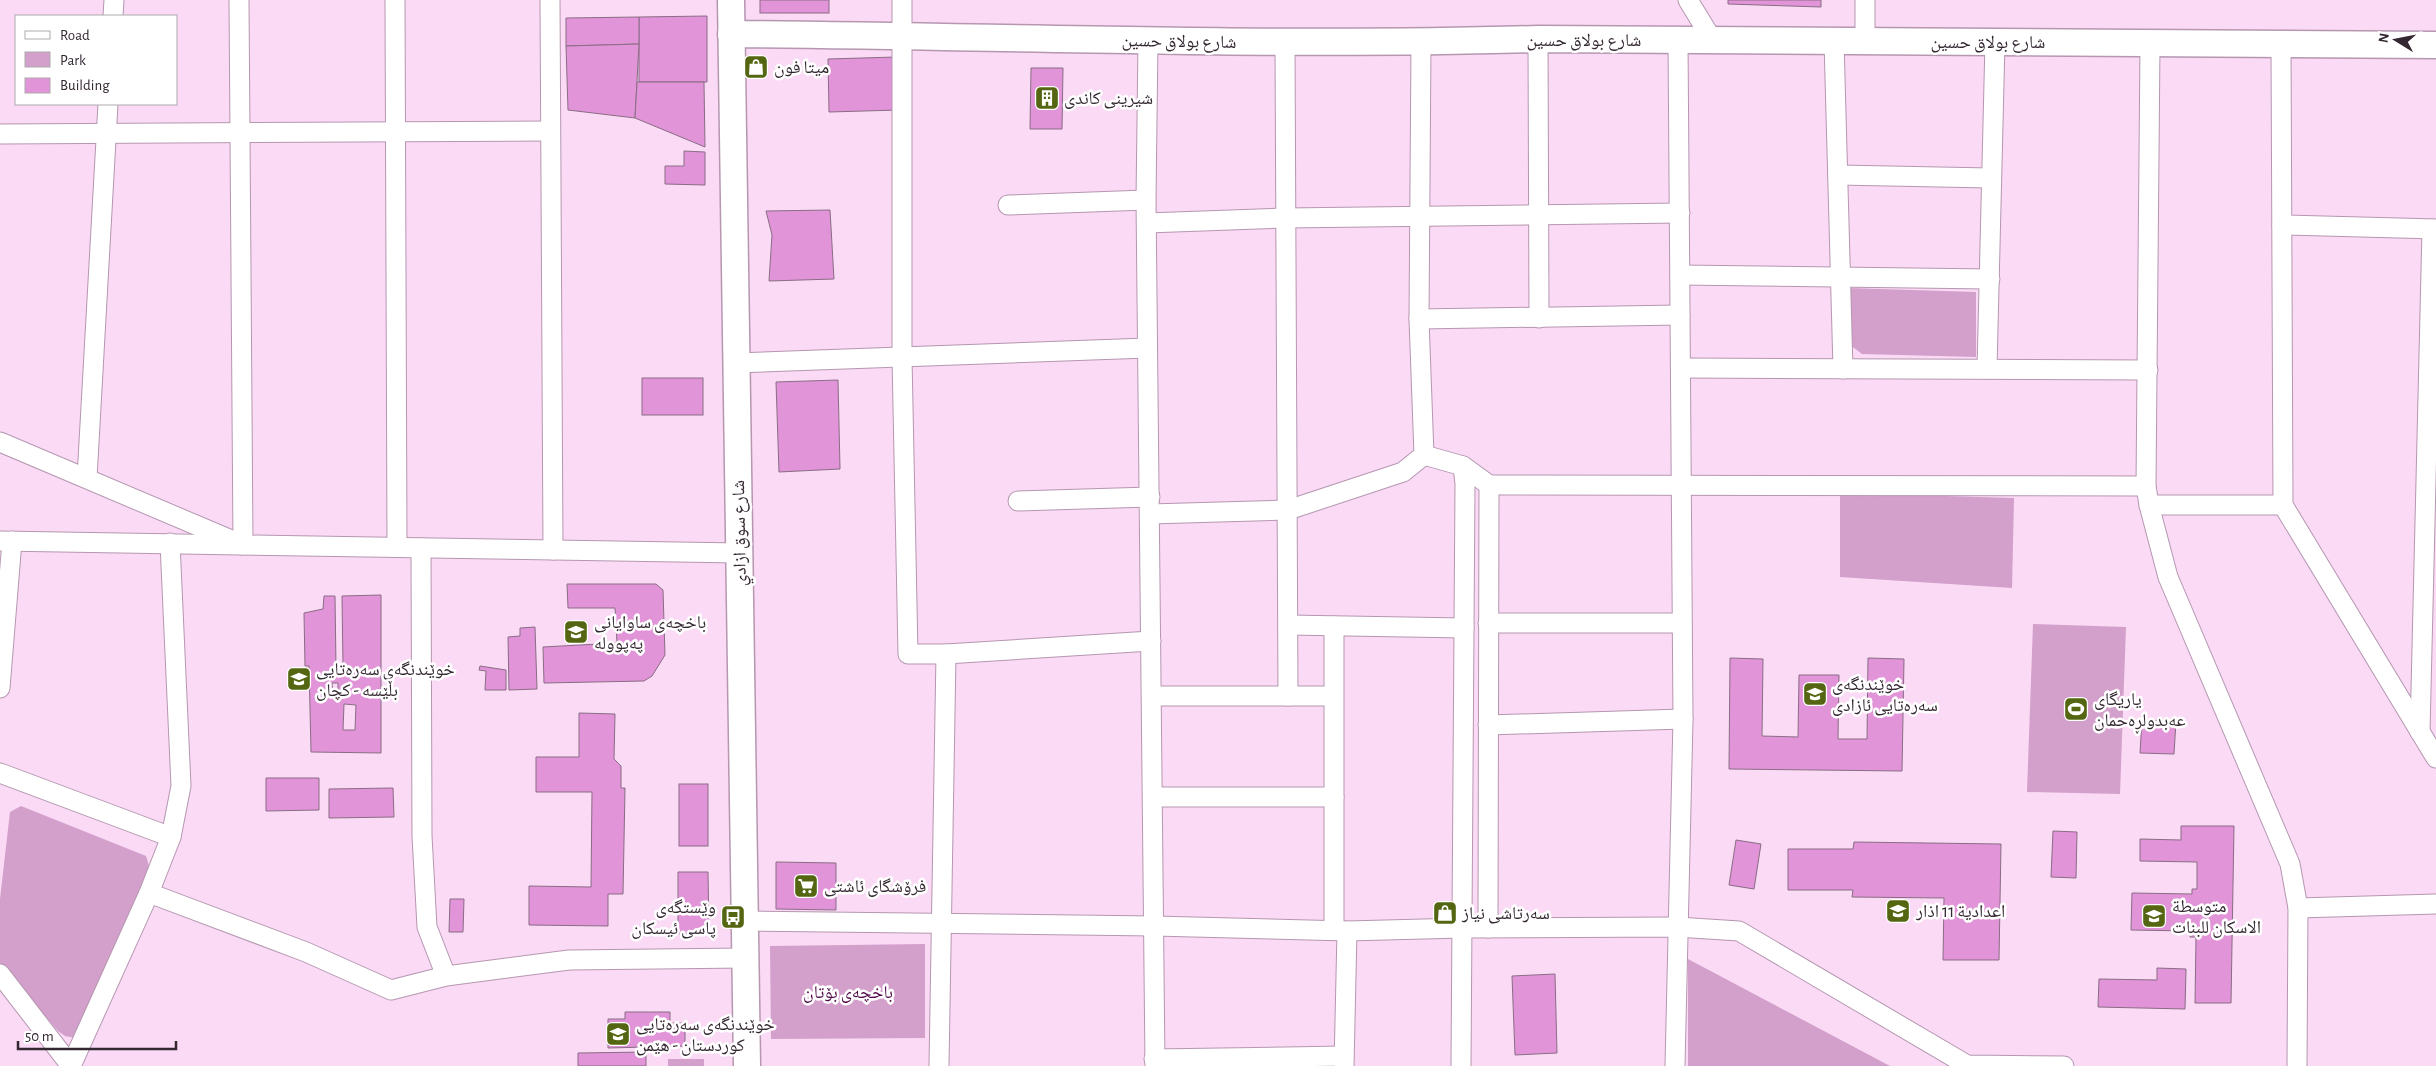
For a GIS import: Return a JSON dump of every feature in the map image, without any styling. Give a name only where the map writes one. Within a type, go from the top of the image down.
[{"type":"street","points":[[113,15],[114,0]]},
{"type":"street","points":[[239,0],[242,545]]},
{"type":"street","points":[[395,0],[397,132],[397,547]]},
{"type":"street","points":[[550,0],[549,131],[553,550]]},
{"type":"street","name":"شارع سوق ازادي","points":[[730,0],[747,1066]]},
{"type":"street","points":[[902,0],[902,356],[908,654],[946,654],[1151,641]]},
{"type":"street","points":[[1688,0],[1713,40]]},
{"type":"street","points":[[1865,42],[1866,0]]},
{"type":"street","name":"شارع بولاق حسين","points":[[731,34],[1285,43],[1420,43],[1538,39],[2436,45]]},
{"type":"street","points":[[1538,39],[1539,318]]},
{"type":"street","points":[[1675,1066],[1683,720],[1678,40]]},
{"type":"street","points":[[1148,41],[1147,348],[1155,1063],[1344,1061],[1341,930],[1334,797],[1334,626]]},
{"type":"street","points":[[1834,41],[1844,369]]},
{"type":"street","points":[[1987,369],[1990,279],[1990,178],[1995,42]]},
{"type":"street","points":[[1285,43],[1288,696]]},
{"type":"street","points":[[1420,43],[1419,319],[1424,455]]},
{"type":"street","points":[[2150,44],[2146,486],[2149,505],[2168,577],[2290,864],[2298,908],[2297,1066]]},
{"type":"street","points":[[2281,44],[2283,505],[2436,758]]},
{"type":"street","points":[[87,478],[108,105]]},
{"type":"street","points":[[0,134],[549,131]]},
{"type":"street","points":[[1838,175],[1990,178]]},
{"type":"street","points":[[1008,205],[1146,200]]},
{"type":"street","points":[[1147,224],[1286,218],[1680,213]]},
{"type":"street","points":[[2282,225],[2434,229],[2428,700],[2420,732]]},
{"type":"street","points":[[1680,275],[1990,279]]},
{"type":"street","points":[[1419,319],[1680,315]]},
{"type":"street","points":[[736,363],[1147,348]]},
{"type":"street","points":[[1681,368],[2148,370]]},
{"type":"street","points":[[0,442],[242,545]]},
{"type":"street","points":[[1424,455],[1463,466],[1488,485],[2146,486]]},
{"type":"street","points":[[1018,501],[1288,510],[1403,472],[1424,455]]},
{"type":"street","points":[[1461,1066],[1465,484],[1463,466]]},
{"type":"street","points":[[1488,485],[1488,928]]},
{"type":"street","points":[[2149,505],[2283,505]]},
{"type":"street","points":[[0,688],[6,541],[739,553]]},
{"type":"street","points":[[2,980],[71,1066],[149,893],[171,837],[181,786],[170,543]]},
{"type":"street","points":[[421,548],[422,836],[427,927],[446,976]]},
{"type":"street","points":[[1488,623],[1682,623]]},
{"type":"street","points":[[1288,625],[1464,628]]},
{"type":"street","points":[[939,1066],[946,654]]},
{"type":"street","points":[[1152,696],[1333,696]]},
{"type":"street","points":[[1488,725],[1683,720]]},
{"type":"street","points":[[0,772],[171,837]]},
{"type":"street","points":[[1153,797],[1334,797]]},
{"type":"street","points":[[149,893],[306,952],[391,990],[446,976],[569,960],[745,958]]},
{"type":"street","points":[[2298,908],[2436,904]]},
{"type":"street","points":[[745,921],[1341,930],[1677,927],[1739,931],[1967,1066],[2064,1066]]},
{"type":"green space","points":[[1849,288],[1976,292],[1976,357],[1862,354],[1849,344]]},
{"type":"green space","points":[[1840,493],[2014,498],[2012,588],[1840,577]]},
{"type":"green space","name":"یاریگای عەبدولڕەحمان","points":[[2033,624],[2126,627],[2120,794],[2027,792]]},
{"type":"green space","points":[[21,806],[146,856],[149,866],[148,878],[76,1038],[65,1036],[58,1031],[0,964],[0,899],[10,812]]},
{"type":"green space","name":"باخچەی بۆتان","points":[[925,944],[925,1038],[771,1039],[770,946]]},
{"type":"green space","points":[[1688,959],[1890,1066],[1688,1066]]},
{"type":"green space","points":[[668,1059],[704,1059],[704,1066],[668,1066]]},
{"type":"building","points":[[760,0],[829,0],[829,13],[760,13]]},
{"type":"building","points":[[1728,0],[1821,0],[1821,7],[1728,4]]},
{"type":"building","points":[[707,16],[707,82],[639,82],[639,17]]},
{"type":"building","points":[[639,17],[639,44],[566,46],[566,18]]},
{"type":"building","points":[[639,44],[635,118],[568,110],[566,46]]},
{"type":"building","points":[[896,57],[899,110],[829,112],[828,59]]},
{"type":"building","name":"شیرینی کاندی","points":[[1031,68],[1063,68],[1062,129],[1030,129]]},
{"type":"building","points":[[637,82],[704,82],[705,147],[635,118]]},
{"type":"building","points":[[684,151],[705,152],[705,185],[665,184],[665,166],[684,166]]},
{"type":"building","points":[[830,210],[834,279],[769,281],[772,235],[766,211]]},
{"type":"building","points":[[642,378],[703,378],[703,415],[642,415]]},
{"type":"building","points":[[838,380],[840,469],[779,472],[776,382]]},
{"type":"building","points":[[567,584],[656,584],[663,590],[665,655],[652,676],[644,681],[544,683],[543,647],[617,643],[615,608],[568,608]]},
{"type":"building","points":[[381,595],[381,753],[311,752],[309,666],[305,666],[304,613],[323,609],[324,596],[335,596],[336,667],[343,667],[342,596]],"holes":[[[332,683],[338,683],[338,697],[333,698]],[[344,704],[356,705],[355,730],[343,730]]]},
{"type":"building","points":[[535,627],[537,689],[509,690],[508,637],[520,636],[520,628]]},
{"type":"building","points":[[1730,658],[1763,659],[1762,736],[1798,737],[1799,675],[1839,675],[1838,739],[1867,739],[1868,658],[1904,659],[1902,771],[1729,769]]},
{"type":"building","points":[[480,666],[506,670],[506,690],[485,690],[486,671],[479,670]]},
{"type":"building","points":[[579,713],[615,714],[614,759],[621,766],[621,788],[625,788],[623,894],[608,894],[608,926],[529,925],[529,886],[591,887],[592,792],[536,792],[536,757],[579,757]]},
{"type":"building","points":[[2142,720],[2176,721],[2174,754],[2140,753]]},
{"type":"building","points":[[266,778],[319,778],[319,810],[266,811]]},
{"type":"building","points":[[679,784],[708,784],[708,846],[679,846]]},
{"type":"building","points":[[393,788],[394,817],[329,818],[329,789]]},
{"type":"building","points":[[2181,826],[2234,826],[2231,1003],[2195,1003],[2196,937],[2190,937],[2190,931],[2131,930],[2132,893],[2192,894],[2192,889],[2197,889],[2197,862],[2140,861],[2140,839],[2181,840]]},
{"type":"building","points":[[2053,831],[2077,832],[2076,878],[2051,877]]},
{"type":"building","points":[[1736,840],[1761,844],[1754,889],[1729,885]]},
{"type":"building","points":[[1854,842],[2001,844],[1999,960],[1943,960],[1944,898],[1852,897],[1853,890],[1788,890],[1788,849],[1853,849]]},
{"type":"building","name":"فرۆشگای ئاشتی","points":[[776,862],[836,863],[836,910],[776,909]]},
{"type":"building","points":[[678,872],[708,872],[709,934],[678,934]]},
{"type":"building","points":[[450,899],[464,899],[463,932],[449,932]]},
{"type":"building","points":[[2157,968],[2186,969],[2185,1009],[2098,1007],[2099,979],[2157,980]]},
{"type":"building","points":[[1555,974],[1557,1053],[1515,1055],[1512,976]]},
{"type":"building","points":[[625,1012],[670,1012],[670,1023],[685,1023],[685,1046],[608,1048],[608,1019],[625,1019]]},
{"type":"building","points":[[646,1052],[646,1066],[578,1066],[578,1053]]},
{"type":"place","name":"ميتا فون","points":[[756,67]]},
{"type":"place","name":"شیرینی کاندی","points":[[1047,98]]},
{"type":"place","name":"باخچەی ساوایانی پەپوولە","points":[[576,632]]},
{"type":"place","name":"خوێندنگەی سەرەتایی بڵێسە - کچان","points":[[299,679]]},
{"type":"place","name":"خوێندنگەی سەرەتایی ئازادی","points":[[1815,694]]},
{"type":"place","name":"یاریگای عەبدولڕەحمان","points":[[2076,709]]},
{"type":"place","name":"فرۆشگای ئاشتی","points":[[806,886]]},
{"type":"place","name":"اعدادية 11 اذار","points":[[1898,911]]},
{"type":"place","name":"سەرتاشی نیاز","points":[[1445,913]]},
{"type":"place","name":"متوسطة الاسكان للبنات","points":[[2154,916]]},
{"type":"place","name":"وێستگەی پاسی ئیسکان","points":[[733,917]]},
{"type":"place","name":"خوێندنگەی سەرەتایی کوردستان - هێمن","points":[[618,1034]]}]
